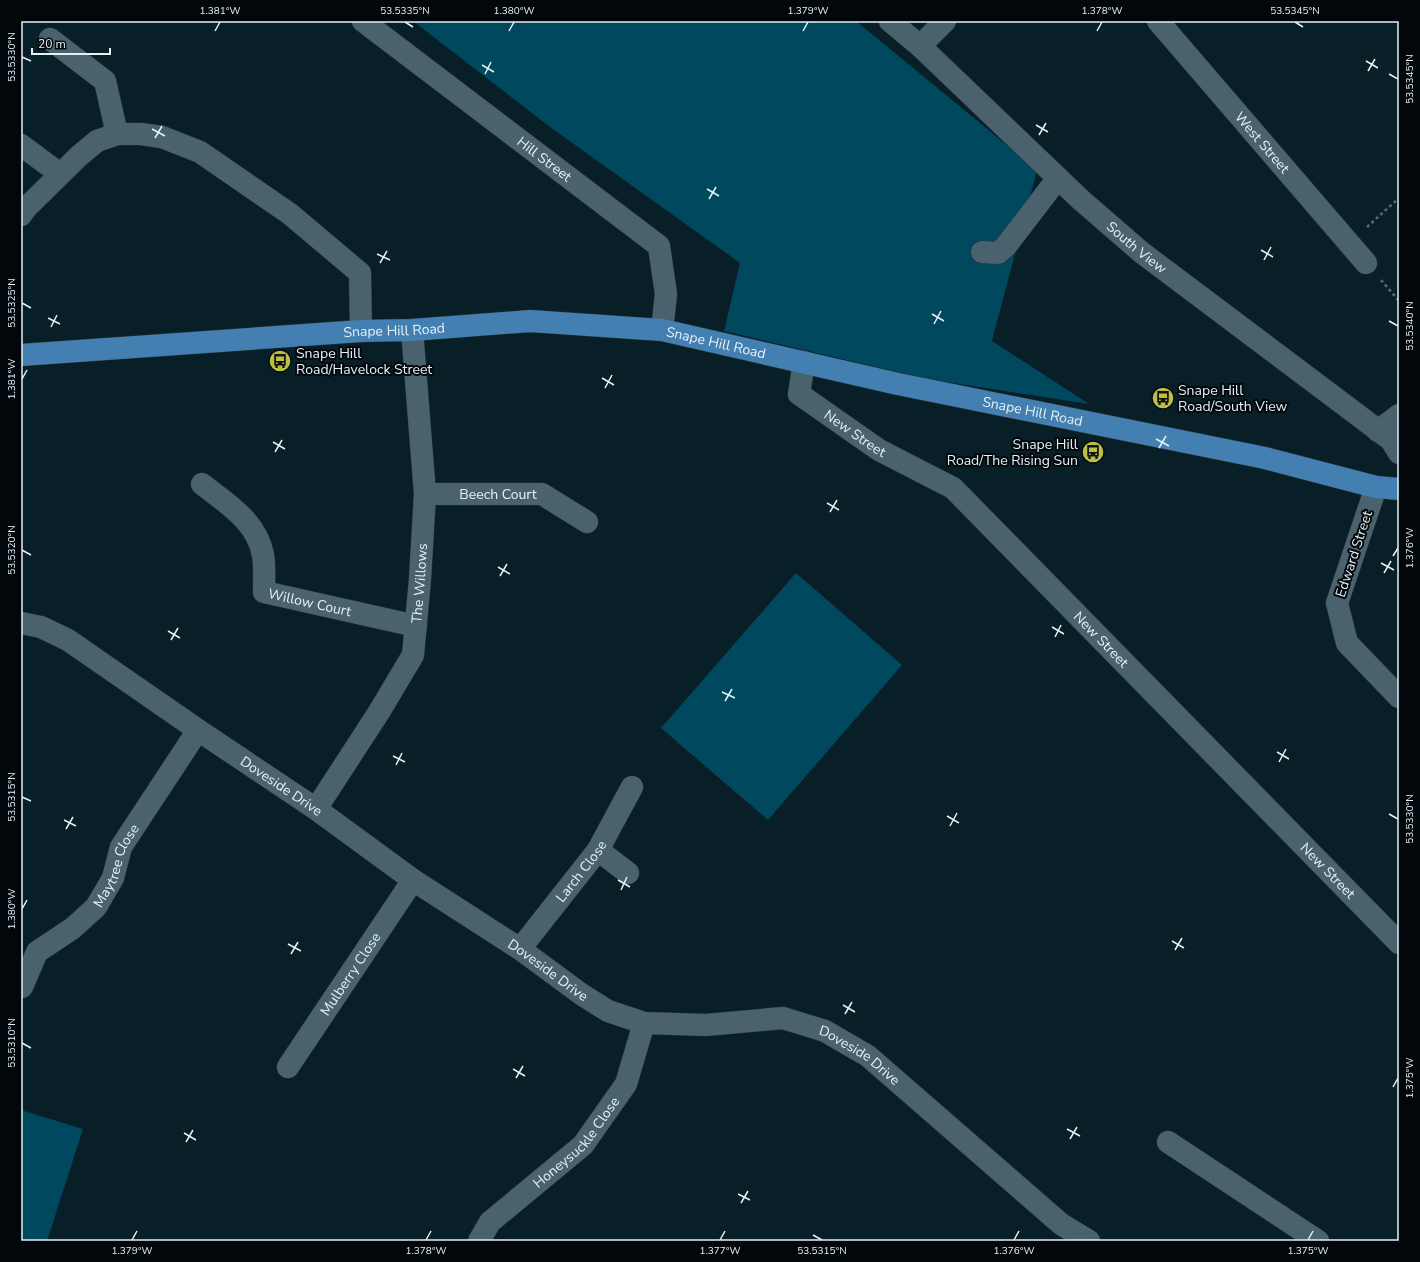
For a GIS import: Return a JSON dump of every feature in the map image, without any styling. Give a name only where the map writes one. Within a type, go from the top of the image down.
[{"type":"main road","name":"Snape Hill Road","points":[[21,354],[361,331],[412,330],[530,321],[662,330],[906,386],[1265,458],[1376,487],[1399,489]]},
{"type":"street","name":"Hill Street","points":[[362,21],[659,246],[666,294],[662,330]]},
{"type":"street","name":"South View","points":[[890,21],[920,46],[1058,178],[1141,252],[1390,440],[1399,453]]},
{"type":"street","points":[[920,46],[945,21]]},
{"type":"street","name":"West Street","points":[[1158,21],[1366,263]]},
{"type":"street","points":[[50,39],[105,81],[117,134]]},
{"type":"street","points":[[24,212],[60,174],[97,141],[117,134],[141,134],[162,137],[200,152],[290,214],[360,273],[361,331]]},
{"type":"street","points":[[21,145],[60,174]]},
{"type":"street","points":[[982,252],[998,253],[1006,246],[1058,178]]},
{"type":"street","name":"The Willows","points":[[316,809],[379,712],[413,655],[420,579],[425,494],[412,330]]},
{"type":"street","name":"New Street","points":[[804,362],[799,394],[879,450],[953,488],[1399,943]]},
{"type":"street","points":[[1378,431],[1399,415]]},
{"type":"street","name":"Willow Court","points":[[202,484],[243,517],[256,535],[263,554],[264,592],[416,626]]},
{"type":"street","name":"Edward Street","points":[[1376,487],[1337,603],[1347,643],[1399,697]]},
{"type":"street","name":"Beech Court","points":[[425,494],[542,494],[588,522]]},
{"type":"street","name":"Doveside Drive","points":[[21,622],[40,627],[68,640],[316,809],[413,880],[520,949],[580,994],[608,1011],[644,1023],[706,1025],[783,1018],[825,1031],[868,1056],[1061,1224],[1089,1241]]},
{"type":"street","name":"Maytree Close","points":[[22,987],[37,952],[73,928],[96,907],[113,878],[121,847],[198,730]]},
{"type":"street","name":"Larch Close","points":[[520,949],[598,850],[632,786]]},
{"type":"street","points":[[598,850],[628,873]]},
{"type":"street","name":"Mulberry Close","points":[[288,1067],[413,880]]},
{"type":"street","name":"Honeysuckle Close","points":[[479,1241],[490,1222],[583,1145],[626,1084],[644,1023]]},
{"type":"street","points":[[1168,1142],[1318,1241]]},
{"type":"path","points":[[1348,243],[1399,198]]},
{"type":"shaded area","points":[[413,21],[856,21],[1037,170],[992,341],[1089,404],[927,379],[724,331],[740,263],[550,127]]},
{"type":"shaded area","points":[[796,573],[902,665],[768,820],[661,728]]},
{"type":"shaded area","points":[[21,1110],[83,1129],[47,1241],[21,1241]]},
{"type":"place","name":"Snape Hill Road/Havelock Street","points":[[280,361]]},
{"type":"place","name":"Snape Hill Road/South View","points":[[1163,398]]},
{"type":"place","name":"Snape Hill Road/The Rising Sun","points":[[1093,452]]}]
